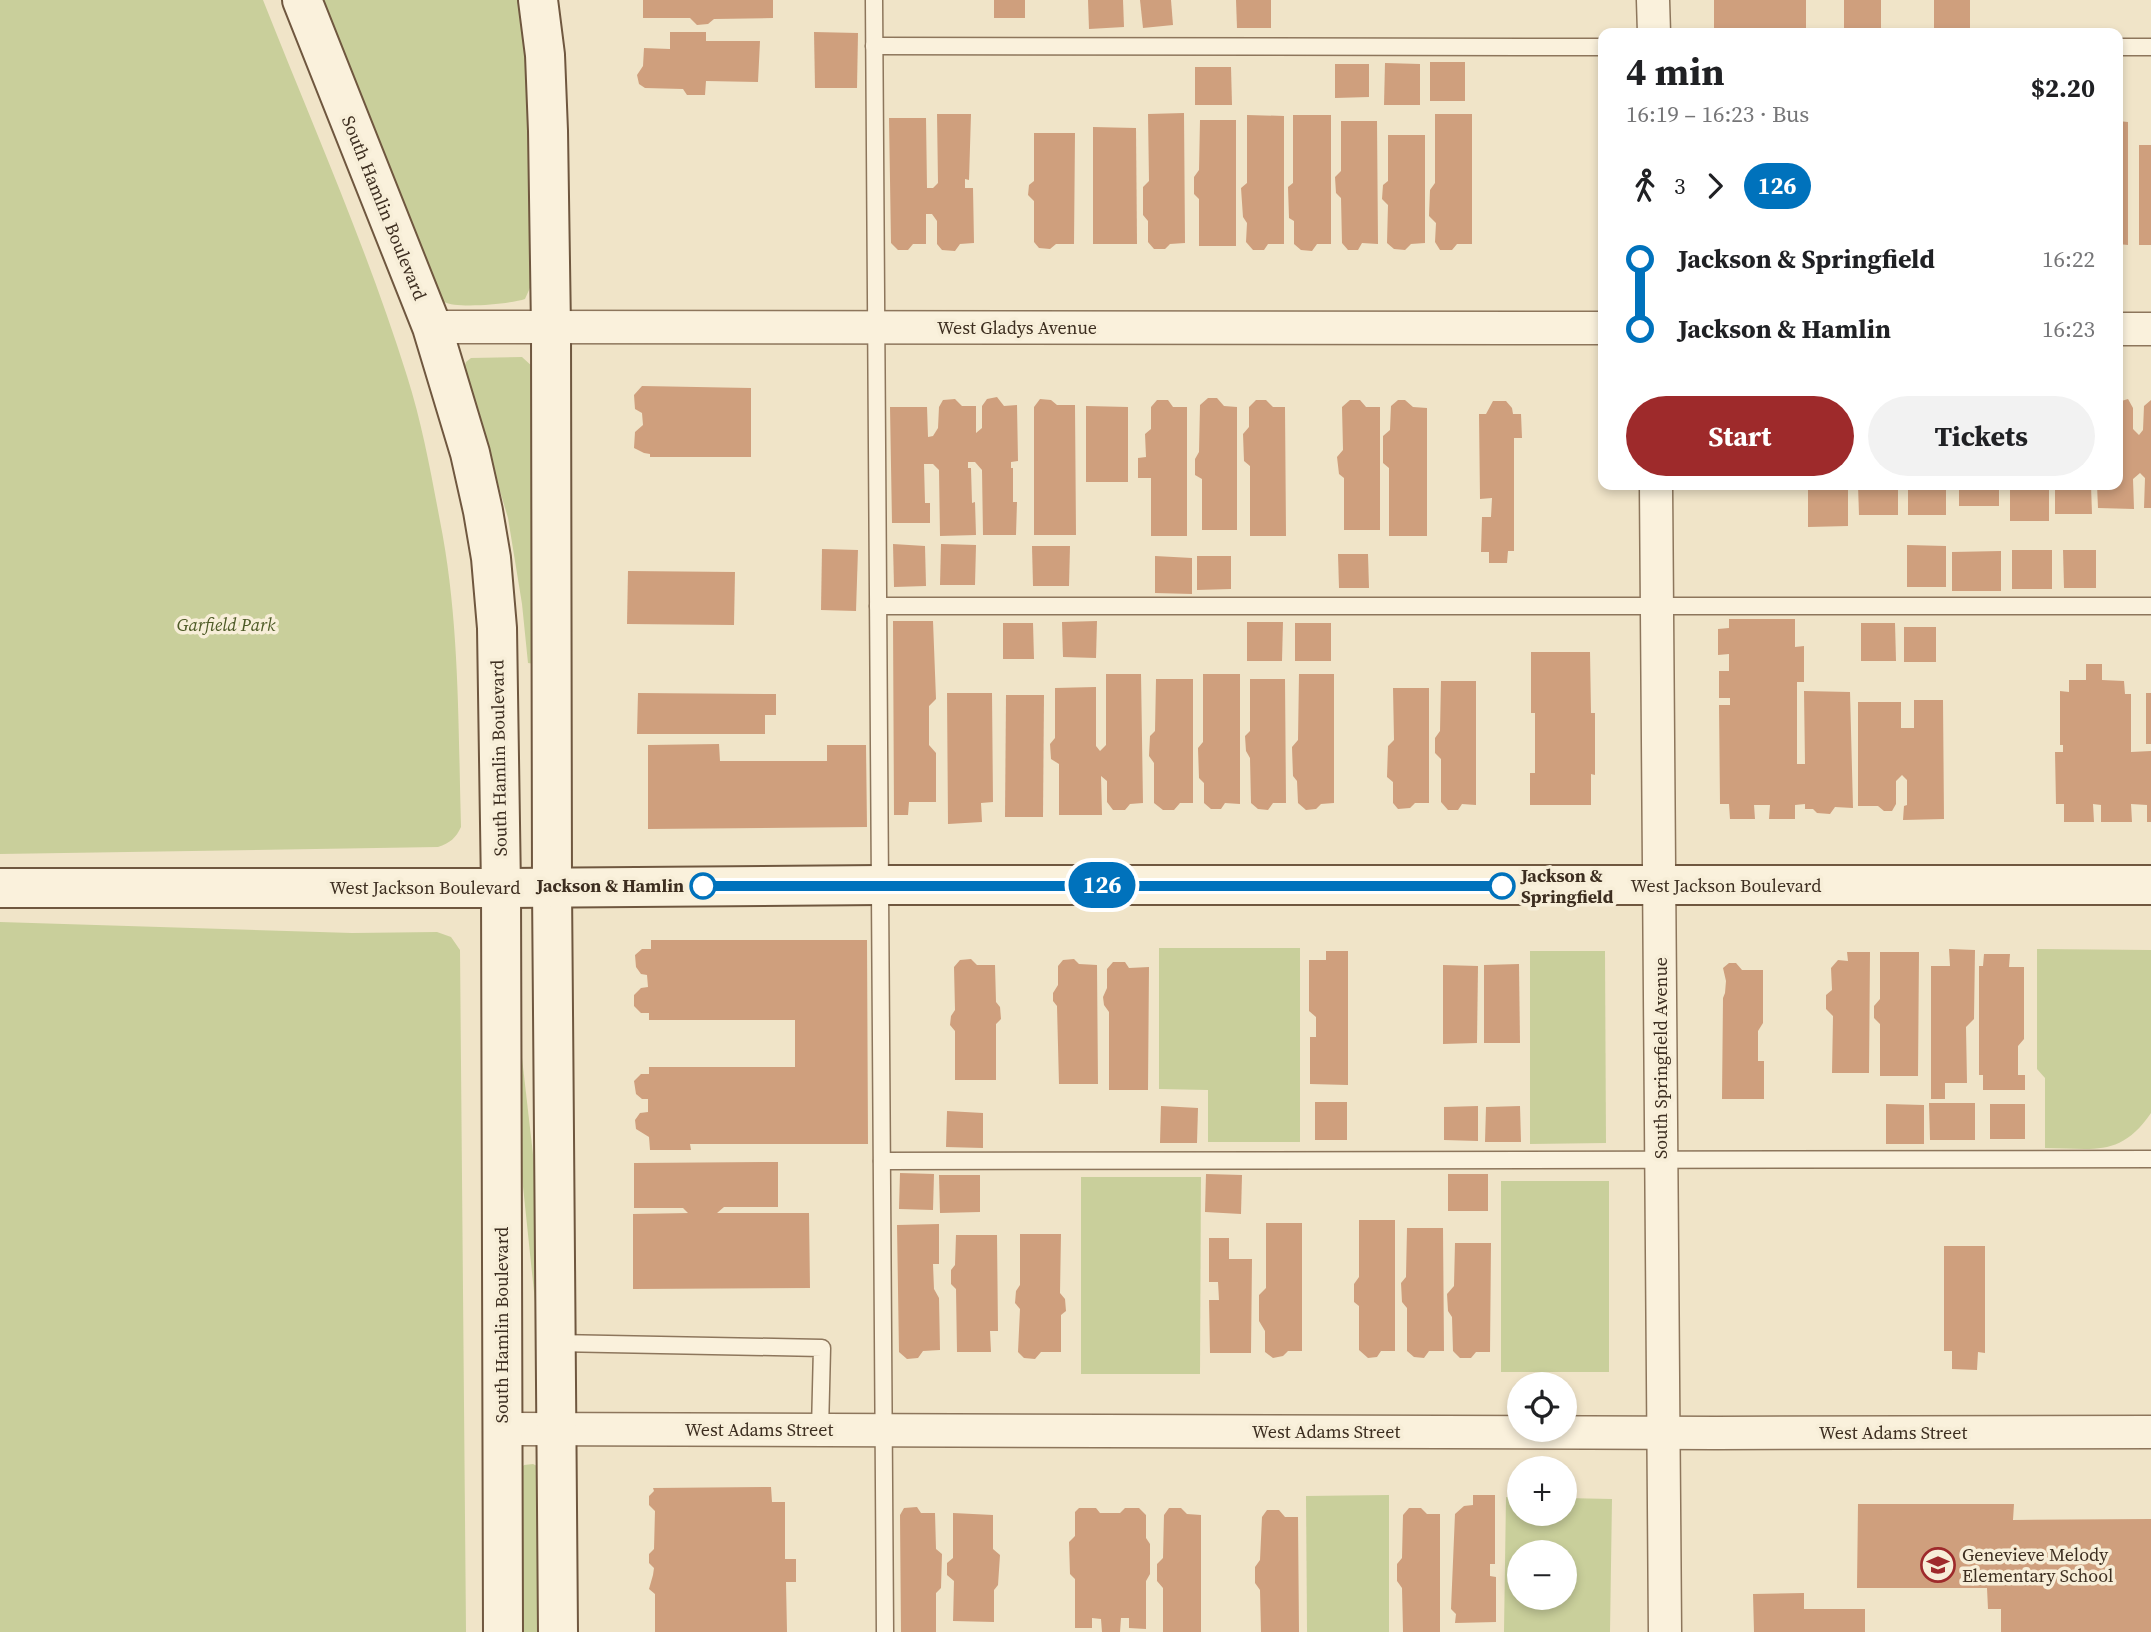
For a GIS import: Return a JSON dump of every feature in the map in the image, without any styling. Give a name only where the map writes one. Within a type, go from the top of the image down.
[{"type":"street","name":"South Hamlin Boulevard","points":[[302,0],[432,327],[470,453],[491,558],[497,628],[500,888],[503,1632]]},
{"type":"street","points":[[538,0],[545,55],[551,328],[558,1632]]},
{"type":"street","points":[[1653,0],[1654,28]]},
{"type":"street","name":"West Gladys Avenue","points":[[432,327],[1598,328]]},
{"type":"street","points":[[2123,329],[2151,329]]},
{"type":"street","name":"South Springfield Avenue","points":[[1656,490],[1665,1632]]},
{"type":"street","name":"West Jackson Boulevard","points":[[0,888],[2151,885]]},
{"type":"street","name":"West Adams Street","points":[[502,1429],[2151,1432]]},
{"type":"lane","points":[[874,0],[885,1632]]},
{"type":"lane","points":[[874,46],[1598,47]]},
{"type":"lane","points":[[2123,47],[2151,47]]},
{"type":"lane","points":[[878,606],[2151,606]]},
{"type":"lane","points":[[881,1161],[2151,1159]]},
{"type":"lane","points":[[556,1343],[822,1348],[820,1430]]},
{"type":"green space","name":"Garfield Park","points":[[0,0],[263,0],[375,281],[407,376],[426,448],[447,559],[457,673],[461,827],[455,837],[446,844],[438,847],[0,854]]},
{"type":"green space","points":[[320,0],[521,0],[530,77],[533,281],[525,299],[497,304],[460,305],[444,302],[436,294]]},
{"type":"green space","points":[[522,357],[534,368],[535,664],[528,663],[522,604],[508,518],[464,369],[471,358]]},
{"type":"green space","points":[[0,922],[352,933],[437,932],[451,937],[460,950],[466,1632],[0,1632]]},
{"type":"green space","points":[[1159,948],[1300,948],[1300,1142],[1208,1142],[1208,1090],[1159,1089]]},
{"type":"green space","points":[[2037,949],[2151,950],[2151,1113],[2140,1127],[2117,1144],[2092,1149],[2045,1148],[2045,1078],[2037,1069]]},
{"type":"green space","points":[[1530,951],[1605,951],[1606,1143],[1530,1144]]},
{"type":"green space","points":[[516,1058],[522,1058],[543,1242],[542,1311],[536,1311],[517,1129]]},
{"type":"green space","points":[[1081,1177],[1201,1177],[1200,1374],[1081,1374]]},
{"type":"green space","points":[[1501,1181],[1609,1181],[1609,1372],[1501,1372]]},
{"type":"green space","points":[[533,1464],[539,1467],[543,1632],[520,1632],[519,1471],[524,1465]]},
{"type":"green space","points":[[1389,1495],[1389,1632],[1307,1632],[1306,1496]]},
{"type":"green space","points":[[1506,1497],[1507,1526],[1577,1526],[1577,1498],[1612,1499],[1610,1632],[1504,1632]]},
{"type":"building","points":[[643,0],[773,0],[773,18],[714,19],[708,24],[697,25],[690,18],[643,18]]},
{"type":"building","points":[[994,0],[1025,0],[1025,18],[994,18]]},
{"type":"building","points":[[1088,0],[1123,0],[1124,27],[1089,29]]},
{"type":"building","points":[[1140,0],[1171,0],[1173,25],[1143,28]]},
{"type":"building","points":[[1236,0],[1271,0],[1271,28],[1237,28]]},
{"type":"building","points":[[1714,0],[1806,0],[1806,28],[1714,28]]},
{"type":"building","points":[[1844,0],[1881,0],[1881,28],[1844,28]]},
{"type":"building","points":[[1934,0],[1970,0],[1970,28],[1934,28]]},
{"type":"building","points":[[670,32],[706,32],[706,41],[760,41],[758,82],[706,81],[705,95],[687,95],[683,89],[645,88],[639,84],[637,75],[643,66],[644,48],[670,49]]},
{"type":"building","points":[[814,32],[858,33],[857,88],[815,88]]},
{"type":"building","points":[[1430,62],[1465,62],[1465,101],[1430,101]]},
{"type":"building","points":[[1385,63],[1420,64],[1420,105],[1384,105]]},
{"type":"building","points":[[1335,64],[1369,64],[1369,97],[1335,98]]},
{"type":"building","points":[[1195,67],[1231,67],[1232,105],[1195,105]]},
{"type":"building","points":[[1184,113],[1185,243],[1154,249],[1148,242],[1148,221],[1143,215],[1143,187],[1149,181],[1148,114]]},
{"type":"building","points":[[937,114],[971,114],[969,180],[965,179],[965,188],[973,188],[974,243],[960,244],[955,251],[942,250],[937,244],[937,221],[932,214],[926,214],[926,244],[913,244],[908,250],[898,250],[891,243],[889,118],[926,118],[927,188],[933,188],[938,183]]},
{"type":"building","points":[[1435,114],[1472,114],[1472,244],[1457,244],[1452,250],[1440,250],[1435,242],[1436,223],[1429,216],[1430,190],[1435,183]]},
{"type":"building","points":[[1247,115],[1284,116],[1284,244],[1268,244],[1264,250],[1253,250],[1246,242],[1247,223],[1243,217],[1241,188],[1247,183]]},
{"type":"building","points":[[1293,115],[1331,115],[1331,244],[1317,244],[1312,251],[1301,250],[1294,244],[1294,221],[1289,218],[1288,187],[1293,183]]},
{"type":"building","points":[[1200,120],[1236,120],[1236,246],[1199,246],[1199,199],[1194,194],[1194,177],[1199,170]]},
{"type":"building","points":[[1341,121],[1377,121],[1378,244],[1362,243],[1358,250],[1348,250],[1342,243],[1341,198],[1336,193],[1335,177],[1341,171]]},
{"type":"building","points":[[2123,122],[2128,122],[2128,245],[2123,244]]},
{"type":"building","points":[[1093,127],[1136,128],[1137,244],[1093,244]]},
{"type":"building","points":[[1034,133],[1075,133],[1074,244],[1056,244],[1050,249],[1039,248],[1034,242],[1034,201],[1028,195],[1029,185],[1034,181]]},
{"type":"building","points":[[1388,135],[1425,135],[1425,243],[1411,244],[1405,250],[1394,249],[1387,243],[1388,205],[1382,199],[1383,185],[1388,181]]},
{"type":"building","points":[[2139,145],[2151,145],[2151,245],[2139,245]]},
{"type":"building","points":[[642,386],[751,388],[751,457],[650,457],[650,454],[634,448],[635,432],[643,425],[642,413],[635,409],[634,395]]},
{"type":"building","points":[[997,397],[1004,406],[1017,405],[1018,461],[1011,462],[1013,502],[1017,502],[1016,535],[983,535],[982,470],[975,462],[968,462],[968,468],[971,468],[976,535],[940,536],[939,470],[933,464],[924,464],[925,503],[930,503],[930,523],[892,523],[890,407],[927,407],[928,437],[933,436],[938,428],[939,407],[943,400],[955,399],[962,406],[976,406],[976,433],[982,428],[982,406],[987,399]]},
{"type":"building","points":[[1208,398],[1217,398],[1224,406],[1237,407],[1237,530],[1202,530],[1202,479],[1195,475],[1195,459],[1199,452],[1200,405]]},
{"type":"building","points":[[1040,399],[1051,400],[1057,405],[1075,405],[1076,535],[1034,535],[1034,407]]},
{"type":"building","points":[[2128,399],[2133,408],[2133,429],[2139,435],[2143,430],[2144,406],[2151,400],[2151,508],[2144,508],[2145,478],[2140,473],[2133,479],[2134,509],[2098,508],[2097,490],[2123,490],[2123,400]]},
{"type":"building","points":[[1157,400],[1168,400],[1173,407],[1187,407],[1187,536],[1151,536],[1151,478],[1138,478],[1138,458],[1146,457],[1145,434],[1151,429],[1151,407]]},
{"type":"building","points":[[1256,400],[1266,400],[1273,407],[1285,407],[1286,536],[1250,536],[1250,466],[1244,461],[1243,434],[1249,427],[1249,407]]},
{"type":"building","points":[[1350,400],[1360,400],[1366,407],[1380,407],[1380,530],[1344,530],[1344,478],[1339,474],[1337,457],[1343,450],[1342,407]]},
{"type":"building","points":[[1398,400],[1405,400],[1413,407],[1427,408],[1427,536],[1389,536],[1389,468],[1383,463],[1383,436],[1390,430],[1391,406]]},
{"type":"building","points":[[1493,401],[1506,401],[1513,414],[1521,414],[1522,438],[1514,438],[1514,551],[1508,551],[1507,563],[1489,563],[1489,552],[1481,552],[1482,517],[1491,517],[1492,498],[1480,499],[1479,414],[1486,414]]},
{"type":"building","points":[[1086,406],[1128,407],[1128,482],[1086,482]]},
{"type":"building","points":[[1808,490],[1848,490],[1848,526],[1808,527]]},
{"type":"building","points":[[1858,490],[1898,490],[1898,515],[1859,515]]},
{"type":"building","points":[[1908,490],[1946,490],[1946,515],[1908,515]]},
{"type":"building","points":[[1959,490],[1999,490],[1999,506],[1959,506]]},
{"type":"building","points":[[2010,490],[2049,490],[2049,521],[2010,521]]},
{"type":"building","points":[[2055,490],[2091,490],[2092,514],[2055,514]]},
{"type":"building","points":[[893,544],[925,546],[926,586],[894,587]]},
{"type":"building","points":[[941,544],[976,545],[975,585],[940,585]]},
{"type":"building","points":[[1907,545],[1946,546],[1946,587],[1907,587]]},
{"type":"building","points":[[1032,546],[1070,546],[1069,586],[1033,586]]},
{"type":"building","points":[[822,549],[858,550],[856,611],[821,610]]},
{"type":"building","points":[[2012,550],[2052,550],[2052,589],[2012,589]]},
{"type":"building","points":[[2063,550],[2096,550],[2096,588],[2064,588]]},
{"type":"building","points":[[2001,551],[2001,591],[1952,591],[1952,552]]},
{"type":"building","points":[[1338,554],[1368,554],[1369,588],[1339,588]]},
{"type":"building","points":[[1155,556],[1192,558],[1192,594],[1155,593]]},
{"type":"building","points":[[1197,556],[1231,556],[1231,589],[1197,590]]},
{"type":"building","points":[[628,571],[735,572],[734,625],[627,624]]},
{"type":"building","points":[[1729,619],[1795,619],[1795,647],[1804,646],[1804,682],[1797,682],[1797,764],[1805,764],[1804,691],[1850,692],[1853,808],[1835,807],[1830,814],[1805,809],[1805,804],[1795,805],[1795,819],[1769,819],[1770,805],[1754,805],[1755,819],[1730,819],[1729,804],[1720,804],[1719,705],[1730,705],[1730,698],[1719,698],[1719,671],[1729,671],[1729,654],[1718,655],[1718,629],[1729,628]]},
{"type":"building","points":[[893,621],[933,621],[936,699],[929,706],[929,745],[936,753],[936,802],[909,802],[908,815],[894,815]]},
{"type":"building","points":[[1097,621],[1096,658],[1063,657],[1062,622]]},
{"type":"building","points":[[1247,622],[1283,622],[1282,661],[1247,661]]},
{"type":"building","points":[[1003,623],[1033,623],[1034,659],[1003,659]]},
{"type":"building","points":[[1295,623],[1331,623],[1331,661],[1295,661]]},
{"type":"building","points":[[1861,623],[1895,623],[1896,661],[1861,661]]},
{"type":"building","points":[[1904,627],[1936,627],[1936,662],[1904,662]]},
{"type":"building","points":[[1531,652],[1590,652],[1591,713],[1595,713],[1595,775],[1591,774],[1591,805],[1530,805],[1530,773],[1535,773]]},
{"type":"building","points":[[2086,664],[2102,664],[2102,680],[2124,681],[2125,694],[2131,694],[2131,752],[2151,751],[2151,822],[2147,822],[2147,805],[2131,804],[2132,822],[2101,822],[2101,805],[2093,804],[2094,822],[2064,822],[2064,804],[2056,804],[2055,752],[2063,752],[2063,745],[2060,745],[2060,691],[2069,692],[2069,680],[2086,680]]},
{"type":"building","points":[[1106,674],[1141,674],[1143,803],[1130,804],[1125,810],[1113,810],[1107,802],[1107,781],[1101,776],[1102,815],[1059,815],[1059,764],[1051,759],[1050,744],[1055,738],[1055,688],[1096,687],[1096,746],[1100,751],[1106,745]]},
{"type":"building","points":[[1203,674],[1240,674],[1240,804],[1225,803],[1221,809],[1211,809],[1204,803],[1204,783],[1199,778],[1198,748],[1203,742]]},
{"type":"building","points":[[1299,674],[1334,674],[1334,803],[1321,804],[1316,809],[1306,810],[1298,803],[1297,781],[1293,776],[1292,747],[1298,740]]},
{"type":"building","points":[[1156,679],[1193,679],[1193,803],[1180,803],[1174,810],[1163,810],[1154,803],[1154,763],[1149,756],[1150,736],[1155,731]]},
{"type":"building","points":[[1250,679],[1285,679],[1286,803],[1273,803],[1268,810],[1258,809],[1251,803],[1250,758],[1246,751],[1245,736],[1250,731]]},
{"type":"building","points":[[1441,681],[1476,681],[1476,805],[1462,804],[1458,810],[1448,810],[1441,802],[1441,759],[1435,753],[1435,738],[1440,731]]},
{"type":"building","points":[[1393,688],[1429,688],[1429,803],[1415,803],[1410,808],[1398,809],[1393,803],[1393,782],[1387,777],[1388,746],[1394,740]]},
{"type":"building","points":[[638,693],[776,694],[776,715],[765,715],[765,734],[637,734]]},
{"type":"building","points":[[947,693],[992,693],[993,802],[981,803],[982,822],[948,824]]},
{"type":"building","points":[[2146,693],[2151,693],[2151,744],[2146,744]]},
{"type":"building","points":[[1006,695],[1044,695],[1043,817],[1005,817]]},
{"type":"building","points":[[1914,700],[1943,700],[1944,819],[1903,820],[1904,806],[1907,805],[1907,780],[1902,775],[1896,781],[1896,804],[1892,811],[1884,811],[1878,806],[1858,806],[1858,702],[1901,702],[1901,728],[1914,728]]},
{"type":"building","points":[[719,744],[720,761],[827,761],[827,745],[866,745],[867,827],[648,829],[648,745]]},
{"type":"building","points":[[651,940],[867,940],[868,1144],[690,1144],[691,1150],[650,1150],[649,1137],[636,1129],[635,1120],[640,1113],[648,1112],[648,1099],[642,1099],[636,1094],[634,1081],[641,1074],[649,1074],[649,1067],[795,1067],[795,1020],[649,1020],[649,1013],[641,1013],[634,1006],[634,995],[641,988],[648,987],[647,975],[641,974],[636,967],[635,955],[642,949],[651,949]]},
{"type":"building","points":[[1949,949],[1975,950],[1974,1019],[1966,1027],[1967,1083],[1945,1083],[1945,1099],[1931,1099],[1931,966],[1950,966]]},
{"type":"building","points":[[1326,951],[1348,951],[1348,1085],[1310,1084],[1310,1037],[1316,1037],[1316,1017],[1309,1011],[1309,960],[1326,960]]},
{"type":"building","points":[[1847,952],[1870,952],[1869,1073],[1832,1073],[1833,1016],[1826,1009],[1826,995],[1832,990],[1831,968],[1838,960],[1848,961]]},
{"type":"building","points":[[1880,952],[1919,952],[1918,1076],[1880,1076],[1880,1024],[1874,1018],[1874,1006],[1880,999]]},
{"type":"building","points":[[1984,954],[2010,954],[2009,967],[2024,967],[2024,1039],[2018,1046],[2018,1075],[2025,1075],[2025,1090],[1983,1090],[1983,1075],[1979,1075],[1979,966],[1983,966]]},
{"type":"building","points":[[971,959],[977,965],[995,965],[996,1002],[1000,1007],[1001,1019],[996,1024],[996,1080],[955,1080],[955,1031],[950,1025],[955,1010],[954,967],[960,960]]},
{"type":"building","points":[[1074,959],[1079,964],[1097,965],[1098,1084],[1059,1084],[1057,1006],[1053,1001],[1053,993],[1058,985],[1058,966],[1063,960]]},
{"type":"building","points":[[1113,962],[1125,962],[1129,968],[1149,967],[1148,1090],[1109,1090],[1109,1012],[1103,997],[1107,988],[1107,969]]},
{"type":"building","points":[[1729,963],[1736,963],[1742,970],[1763,970],[1763,1023],[1758,1031],[1758,1061],[1764,1061],[1764,1099],[1722,1099],[1723,998],[1726,981],[1723,968]]},
{"type":"building","points":[[1519,964],[1520,1043],[1484,1043],[1484,965]]},
{"type":"building","points":[[1443,965],[1478,966],[1477,1043],[1443,1044]]},
{"type":"building","points":[[1315,1102],[1347,1102],[1347,1140],[1315,1140]]},
{"type":"building","points":[[1929,1103],[1975,1103],[1975,1140],[1930,1140]]},
{"type":"building","points":[[1886,1104],[1924,1105],[1924,1144],[1886,1144]]},
{"type":"building","points":[[1990,1104],[2025,1104],[2025,1139],[1990,1139]]},
{"type":"building","points":[[1161,1106],[1198,1108],[1197,1143],[1160,1143]]},
{"type":"building","points":[[1478,1106],[1478,1141],[1444,1140],[1444,1107]]},
{"type":"building","points":[[1520,1106],[1521,1142],[1485,1142],[1486,1107]]},
{"type":"building","points":[[947,1111],[983,1113],[983,1148],[946,1147]]},
{"type":"building","points":[[778,1162],[778,1207],[724,1207],[717,1213],[809,1213],[810,1288],[633,1289],[633,1214],[688,1213],[683,1208],[634,1208],[634,1163]]},
{"type":"building","points":[[900,1173],[934,1174],[933,1210],[899,1209]]},
{"type":"building","points":[[1206,1174],[1242,1175],[1241,1214],[1205,1212]]},
{"type":"building","points":[[1448,1174],[1488,1174],[1488,1211],[1448,1211]]},
{"type":"building","points":[[939,1175],[980,1175],[980,1212],[940,1213]]},
{"type":"building","points":[[1359,1220],[1395,1220],[1395,1351],[1381,1351],[1377,1357],[1368,1358],[1359,1350],[1359,1306],[1354,1302],[1354,1284],[1359,1277]]},
{"type":"building","points":[[1266,1223],[1302,1223],[1302,1351],[1288,1351],[1283,1356],[1273,1358],[1265,1352],[1265,1331],[1259,1321],[1259,1295],[1266,1288]]},
{"type":"building","points":[[939,1224],[939,1264],[933,1264],[934,1289],[939,1298],[940,1350],[923,1351],[918,1358],[907,1359],[899,1352],[897,1225]]},
{"type":"building","points":[[1407,1228],[1443,1228],[1444,1351],[1429,1351],[1424,1358],[1414,1357],[1407,1351],[1407,1308],[1402,1302],[1401,1283],[1406,1277]]},
{"type":"building","points":[[1020,1234],[1061,1234],[1060,1293],[1065,1299],[1066,1311],[1061,1315],[1061,1352],[1041,1352],[1035,1359],[1024,1358],[1018,1352],[1020,1309],[1015,1303],[1016,1291],[1020,1285]]},
{"type":"building","points":[[956,1235],[997,1235],[998,1331],[990,1331],[991,1352],[957,1352],[956,1289],[951,1284]]},
{"type":"building","points":[[1209,1238],[1229,1238],[1229,1259],[1252,1259],[1251,1353],[1210,1353],[1209,1300],[1219,1300],[1218,1282],[1209,1282]]},
{"type":"building","points":[[1455,1243],[1491,1243],[1490,1352],[1476,1352],[1471,1358],[1460,1358],[1453,1351],[1452,1317],[1448,1311],[1447,1294],[1454,1286]]},
{"type":"building","points":[[1944,1246],[1985,1246],[1985,1353],[1978,1352],[1977,1370],[1952,1369],[1952,1351],[1944,1351]]},
{"type":"building","points":[[771,1487],[772,1502],[785,1502],[785,1559],[796,1559],[796,1582],[786,1582],[787,1632],[655,1632],[655,1594],[649,1589],[654,1568],[649,1563],[649,1554],[654,1549],[655,1511],[649,1505],[653,1488]]},
{"type":"building","points":[[1473,1495],[1495,1495],[1495,1564],[1490,1564],[1490,1576],[1496,1577],[1496,1622],[1455,1623],[1456,1614],[1451,1609],[1455,1514],[1464,1506],[1473,1505]]},
{"type":"building","points":[[1858,1504],[2014,1504],[2013,1520],[2151,1519],[2151,1632],[2001,1632],[2001,1609],[1988,1609],[1987,1588],[1857,1588]]},
{"type":"building","points":[[917,1507],[921,1513],[935,1513],[936,1549],[942,1554],[941,1588],[936,1593],[936,1632],[901,1632],[900,1515],[904,1508]]},
{"type":"building","points":[[1079,1508],[1096,1508],[1100,1513],[1120,1513],[1125,1508],[1139,1508],[1146,1515],[1150,1574],[1146,1581],[1146,1629],[1129,1628],[1129,1618],[1121,1618],[1120,1632],[1102,1632],[1101,1619],[1092,1618],[1092,1628],[1075,1628],[1075,1579],[1070,1574],[1069,1542],[1075,1536],[1075,1512]]},
{"type":"building","points":[[1169,1508],[1181,1508],[1187,1514],[1201,1515],[1201,1632],[1163,1632],[1163,1588],[1157,1581],[1157,1564],[1163,1558],[1164,1515]]},
{"type":"building","points":[[1409,1508],[1421,1508],[1427,1514],[1440,1514],[1440,1632],[1403,1632],[1402,1588],[1397,1581],[1397,1564],[1402,1558],[1403,1515]]},
{"type":"building","points":[[1267,1510],[1279,1510],[1285,1517],[1298,1517],[1299,1632],[1261,1632],[1260,1590],[1255,1583],[1255,1567],[1260,1560],[1262,1517]]},
{"type":"building","points":[[953,1513],[993,1515],[993,1549],[1000,1555],[998,1585],[994,1590],[994,1622],[953,1621],[954,1581],[947,1575],[947,1563],[953,1558]]},
{"type":"building","points":[[1804,1593],[1804,1609],[1865,1609],[1865,1632],[1754,1632],[1753,1594]]},
{"type":"bus line","name":"126","points":[[703,886],[1502,886]]},
{"type":"place","name":"Jackson & Hamlin","points":[[703,886]]},
{"type":"place","name":"Jackson & Springfield","points":[[1502,886]]},
{"type":"place","name":"Genevieve Melody Elementary School","points":[[1938,1565]]}]
